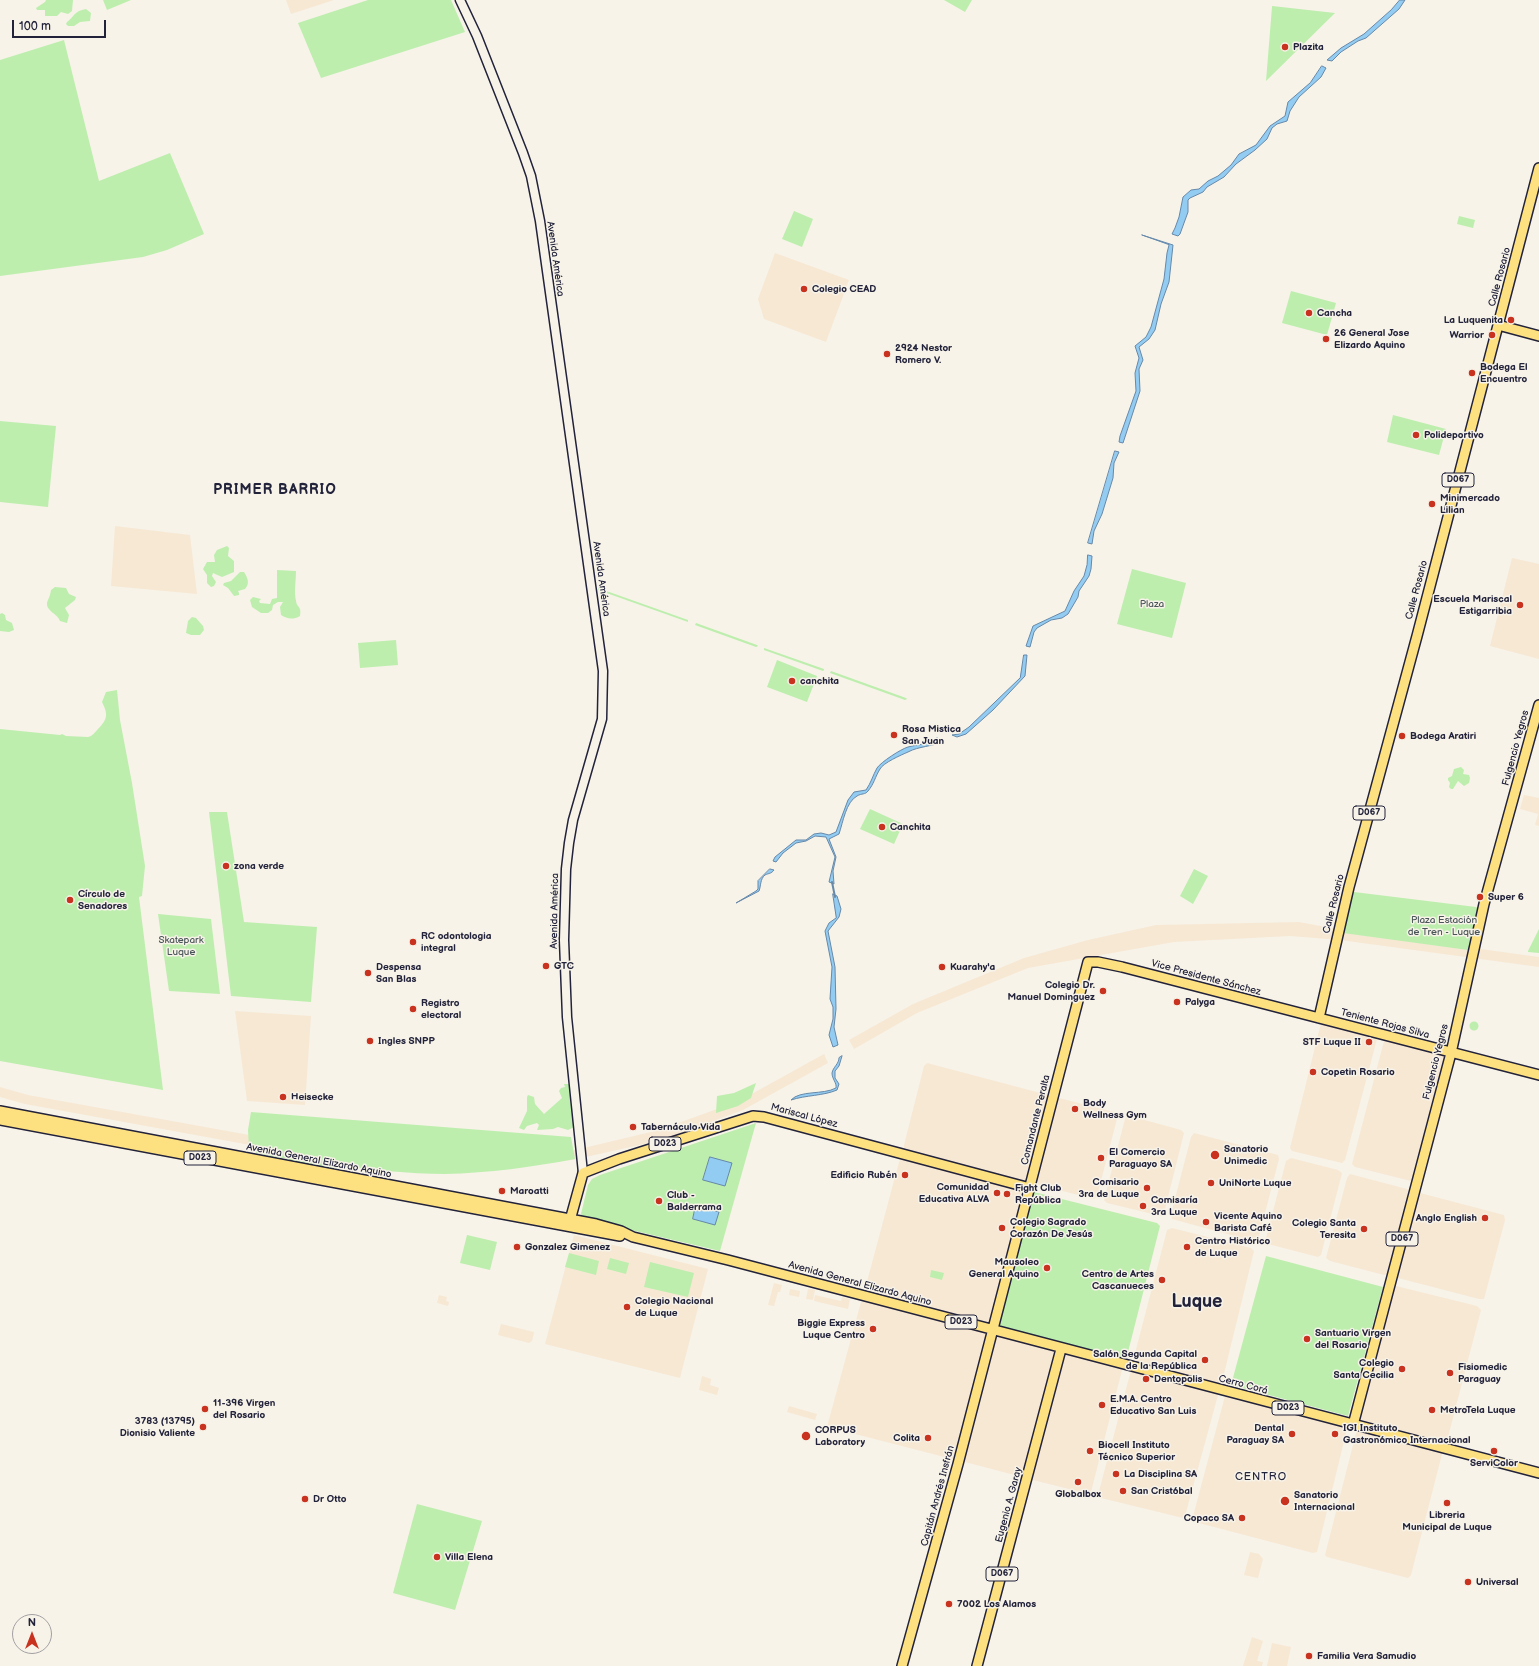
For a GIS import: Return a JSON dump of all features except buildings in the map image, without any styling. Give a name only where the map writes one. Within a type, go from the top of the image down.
[{"type":"main road","name":"Avenida América","points":[[460,0],[473,27],[502,98],[531,176],[540,221],[603,671],[602,719],[573,820],[566,869],[564,940],[567,1017],[583,1173]]},
{"type":"main road","name":"Calle Rosario","points":[[1319,1018],[1349,887],[1539,168]]},
{"type":"main road","points":[[1498,325],[1539,336]]},
{"type":"main road","name":"Fulgencio Yegros","points":[[1353,1425],[1451,1053],[1484,904],[1539,705]]},
{"type":"main road","name":"Vice Presidente Sánchez","points":[[1088,962],[1098,962],[1122,967],[1319,1018]]},
{"type":"main road","name":"Comandante Peralta","points":[[992,1330],[1088,962]]},
{"type":"main road","name":"Teniente Rojas Silva","points":[[1319,1018],[1539,1075]]},
{"type":"main road","name":"Avenida General Elizardo Aquino","points":[[0,1111],[569,1223],[619,1236],[633,1237],[735,1262],[1061,1349],[1128,1365]]},
{"type":"main road","name":"Mariscal López","points":[[583,1173],[627,1156],[748,1117],[759,1116],[1030,1188]]},
{"type":"main road","name":"Avenida General Elizardo Aquino","points":[[0,1120],[569,1223]]},
{"type":"main road","points":[[569,1223],[583,1173]]},
{"type":"main road","name":"Capitán Andrés Insfrán","points":[[902,1666],[958,1464],[992,1330]]},
{"type":"main road","name":"Eugenio A. Garay","points":[[977,1666],[1061,1349]]},
{"type":"main road","name":"Cerro Corá","points":[[1128,1365],[1539,1473]]},
{"type":"shaded area","points":[[286,0],[334,0],[291,14]]},
{"type":"shaded area","name":"Colegio CEAD","points":[[775,253],[849,280],[826,342],[764,319],[758,299]]},
{"type":"shaded area","points":[[115,526],[190,535],[197,594],[111,586]]},
{"type":"shaded area","name":"Escuela Mariscal Estigarribia","points":[[1512,558],[1539,564],[1539,659],[1490,646]]},
{"type":"shaded area","points":[[1524,795],[1539,798],[1539,826],[1535,825],[1538,814],[1520,809]]},
{"type":"shaded area","points":[[1299,922],[1342,930],[1539,957],[1539,967],[1340,940],[1290,936],[1174,942],[1028,968],[917,1013],[854,1049],[849,1040],[913,1004],[1024,958],[1088,940],[1156,925]]},
{"type":"shaded area","points":[[235,1011],[311,1016],[305,1105],[247,1101]]},
{"type":"shaded area","points":[[1325,1024],[1377,1039],[1345,1160],[1342,1163],[1292,1151],[1290,1148],[1320,1027],[1321,1025]]},
{"type":"shaded area","points":[[1384,1041],[1443,1055],[1446,1058],[1413,1180],[1411,1181],[1355,1167],[1352,1164]]},
{"type":"shaded area","points":[[824,1054],[828,1063],[743,1110],[662,1140],[572,1160],[503,1167],[349,1163],[25,1104],[0,1097],[0,1087],[28,1095],[349,1153],[571,1151],[659,1130],[739,1101]]},
{"type":"shaded area","points":[[927,1063],[1048,1095],[1049,1097],[1027,1180],[1024,1181],[904,1148],[924,1066]]},
{"type":"shaded area","points":[[1059,1098],[1114,1112],[1118,1115],[1097,1196],[1094,1199],[1039,1185],[1036,1182],[1057,1099]]},
{"type":"shaded area","points":[[1130,1116],[1181,1130],[1184,1133],[1164,1213],[1161,1216],[1107,1203],[1104,1200],[1125,1119],[1126,1117]]},
{"type":"shaded area","points":[[1194,1133],[1278,1155],[1279,1159],[1258,1240],[1253,1241],[1172,1219],[1171,1214],[1191,1137]]},
{"type":"shaded area","points":[[902,1158],[1025,1191],[990,1324],[866,1292],[865,1289],[899,1162]]},
{"type":"shaded area","points":[[1291,1158],[1338,1170],[1342,1173],[1321,1255],[1318,1257],[1265,1242],[1286,1161]]},
{"type":"shaded area","name":"Colegio Santa Teresita","points":[[1350,1174],[1407,1189],[1410,1192],[1389,1274],[1384,1275],[1330,1261],[1326,1258],[1347,1178]]},
{"type":"shaded area","points":[[1420,1193],[1504,1215],[1505,1220],[1484,1299],[1398,1278],[1397,1276],[1418,1194]]},
{"type":"shaded area","points":[[1172,1228],[1251,1248],[1254,1251],[1222,1382],[1219,1385],[1134,1363],[1133,1361],[1167,1230]]},
{"type":"shaded area","name":"Colegio Nacional de Luque","points":[[574,1235],[708,1269],[680,1378],[545,1344]]},
{"type":"shaded area","points":[[774,1283],[782,1285],[780,1292],[778,1292],[774,1306],[768,1305]]},
{"type":"shaded area","points":[[1396,1286],[1477,1306],[1481,1310],[1447,1441],[1444,1444],[1360,1422],[1359,1420],[1393,1289]]},
{"type":"shaded area","points":[[790,1289],[800,1291],[799,1297],[789,1295]]},
{"type":"shaded area","points":[[808,1289],[815,1290],[813,1300],[806,1299]]},
{"type":"shaded area","points":[[439,1295],[447,1297],[446,1301],[449,1302],[448,1306],[437,1303]]},
{"type":"shaded area","points":[[815,1295],[841,1301],[842,1297],[850,1299],[848,1309],[814,1301]]},
{"type":"shaded area","points":[[866,1300],[985,1332],[988,1335],[955,1458],[952,1459],[828,1427],[861,1302]]},
{"type":"shaded area","points":[[501,1324],[534,1332],[532,1341],[529,1343],[498,1335]]},
{"type":"shaded area","points":[[995,1336],[1053,1350],[1056,1354],[1025,1474],[1022,1477],[965,1462],[963,1460]]},
{"type":"shaded area","points":[[1065,1353],[1119,1367],[1122,1370],[1091,1492],[1089,1494],[1033,1480],[1031,1478]]},
{"type":"shaded area","points":[[1134,1371],[1214,1392],[1218,1395],[1185,1516],[1183,1518],[1101,1498],[1098,1495],[1130,1374]]},
{"type":"shaded area","points":[[702,1376],[711,1379],[710,1385],[719,1388],[717,1395],[699,1390]]},
{"type":"shaded area","points":[[1225,1396],[1345,1426],[1347,1429],[1317,1552],[1313,1553],[1192,1520]]},
{"type":"shaded area","points":[[789,1406],[817,1414],[815,1420],[787,1412]]},
{"type":"shaded area","points":[[1358,1430],[1442,1452],[1411,1575],[1408,1578],[1327,1557],[1325,1555]]},
{"type":"shaded area","points":[[1250,1552],[1259,1554],[1263,1559],[1258,1578],[1244,1575]]},
{"type":"shaded area","points":[[1252,1637],[1263,1641],[1257,1661],[1263,1662],[1262,1666],[1243,1666]]},
{"type":"shaded area","points":[[1272,1643],[1291,1647],[1287,1666],[1267,1666]]},
{"type":"green space","points":[[46,0],[73,0],[72,11],[68,14],[61,12],[57,16],[45,16],[45,10],[37,10],[36,8]]},
{"type":"green space","points":[[103,0],[131,0],[107,10]]},
{"type":"green space","points":[[368,0],[451,0],[465,32],[321,78],[298,23]]},
{"type":"green space","points":[[944,0],[972,0],[965,12]]},
{"type":"green space","name":"Plazita","points":[[1272,7],[1335,13],[1266,81]]},
{"type":"green space","points":[[86,9],[91,13],[90,21],[80,22],[74,26],[68,26],[66,24],[77,12]]},
{"type":"green space","points":[[64,40],[99,181],[170,153],[204,234],[167,250],[143,257],[0,276],[0,60]]},
{"type":"green space","points":[[794,211],[813,219],[802,247],[782,239]]},
{"type":"green space","points":[[1459,216],[1475,220],[1473,228],[1457,224]]},
{"type":"green space","name":"Cancha","points":[[1291,291],[1336,303],[1327,335],[1282,323]]},
{"type":"green space","name":"Polideportivo","points":[[1393,415],[1446,429],[1439,455],[1387,442]]},
{"type":"green space","points":[[0,421],[56,426],[48,507],[0,502]]},
{"type":"green space","points":[[227,546],[229,548],[228,556],[234,561],[234,572],[222,577],[213,573],[212,576],[216,582],[214,586],[211,587],[207,583],[207,575],[203,569],[207,562],[215,562],[214,555],[217,550]]},
{"type":"green space","name":"Plaza","points":[[1132,569],[1186,583],[1172,638],[1117,624]]},
{"type":"green space","points":[[277,570],[296,571],[295,597],[300,609],[300,616],[290,618],[281,615],[280,607],[283,602],[278,602],[273,605],[272,610],[268,613],[261,613],[252,607],[250,600],[253,597],[261,599],[259,601],[260,603],[270,604],[272,599],[277,598]]},
{"type":"green space","points":[[240,572],[244,572],[248,585],[245,589],[238,591],[239,595],[234,596],[228,588],[223,585],[224,583],[231,581]]},
{"type":"green space","points":[[55,587],[66,588],[69,594],[76,597],[75,600],[65,608],[69,615],[67,623],[60,621],[47,606],[51,590]]},
{"type":"green space","points":[[598,588],[688,620],[688,622],[598,590]]},
{"type":"green space","points":[[2,613],[5,615],[6,620],[12,623],[14,630],[9,632],[0,631],[0,614]]},
{"type":"green space","points":[[192,617],[196,618],[203,626],[204,630],[200,635],[191,635],[186,633],[188,621]]},
{"type":"green space","points":[[696,623],[758,646],[756,647],[695,625]]},
{"type":"green space","points":[[396,640],[398,665],[360,668],[358,643]]},
{"type":"green space","points":[[764,648],[824,670],[823,671],[764,650]]},
{"type":"green space","name":"canchita","points":[[777,660],[817,676],[807,702],[767,687]]},
{"type":"green space","points":[[831,671],[907,699],[905,700],[830,673]]},
{"type":"green space","name":"Círculo de Senadores","points":[[117,690],[120,720],[145,866],[142,896],[139,897],[163,1090],[0,1061],[0,729],[88,737],[94,734],[104,722],[106,713],[102,702],[106,692]]},
{"type":"green space","points":[[1461,767],[1464,770],[1463,774],[1469,775],[1469,783],[1464,786],[1458,781],[1453,789],[1451,789],[1449,787],[1450,783],[1448,778],[1452,776],[1454,769]]},
{"type":"green space","name":"Canchita","points":[[870,809],[903,824],[894,844],[860,829]]},
{"type":"green space","name":"zona verde","points":[[209,812],[227,812],[244,922],[317,927],[311,1002],[231,996]]},
{"type":"green space","points":[[1194,869],[1208,876],[1193,904],[1180,896]]},
{"type":"green space","name":"Plaza Estación de Tren - Luque","points":[[1354,892],[1476,907],[1479,909],[1479,912],[1470,946],[1468,950],[1343,933],[1344,930],[1342,930],[1352,894]]},
{"type":"green space","name":"Skatepark Luque","points":[[158,914],[211,919],[220,994],[169,991]]},
{"type":"green space","points":[[1539,929],[1539,953],[1528,952],[1528,951]]},
{"type":"green space","points":[[1474,1021],[1479,1026],[1474,1031],[1469,1026]]},
{"type":"green space","points":[[756,1083],[751,1098],[738,1106],[716,1113],[717,1096],[734,1093]]},
{"type":"green space","points":[[564,1084],[570,1084],[576,1126],[568,1130],[558,1127],[553,1129],[537,1130],[539,1125],[537,1123],[527,1126],[524,1130],[519,1128],[527,1111],[528,1095],[534,1097],[535,1104],[544,1114],[562,1098],[559,1091],[561,1088],[565,1087]]},
{"type":"green space","points":[[251,1112],[571,1137],[575,1159],[510,1169],[445,1174],[335,1166],[338,1171],[290,1163],[285,1158],[279,1162],[271,1156],[256,1153],[256,1149],[249,1148],[248,1130]]},
{"type":"green space","name":"Club - Balderrama","points":[[756,1123],[720,1251],[580,1218],[588,1185],[592,1179],[600,1175]]},
{"type":"green space","points":[[1034,1192],[1157,1223],[1160,1226],[1127,1356],[1123,1360],[999,1327]]},
{"type":"green space","points":[[467,1235],[497,1242],[490,1270],[460,1263]]},
{"type":"green space","points":[[569,1253],[599,1261],[596,1275],[565,1267]]},
{"type":"green space","points":[[1266,1256],[1383,1287],[1348,1416],[1231,1385]]},
{"type":"green space","points":[[610,1258],[629,1263],[626,1274],[607,1269]]},
{"type":"green space","points":[[650,1262],[694,1273],[688,1297],[644,1287]]},
{"type":"green space","points":[[931,1270],[944,1273],[942,1280],[930,1277]]},
{"type":"green space","name":"Villa Elena","points":[[417,1504],[482,1521],[455,1610],[393,1593]]},
{"type":"water","points":[[1400,0],[1405,0],[1399,9],[1366,38],[1358,41],[1341,52],[1332,61],[1327,60],[1341,48],[1364,34]]},
{"type":"water","points":[[1322,66],[1326,68],[1321,77],[1299,97],[1290,111],[1287,121],[1277,124],[1272,128],[1267,139],[1236,164],[1224,177],[1207,187],[1203,192],[1188,200],[1188,212],[1180,234],[1178,236],[1172,234],[1179,217],[1183,197],[1191,190],[1199,189],[1208,181],[1218,176],[1231,165],[1239,154],[1256,145],[1270,126],[1285,116],[1288,102],[1310,83]]},
{"type":"water","points":[[1142,235],[1173,245],[1169,282],[1161,304],[1155,330],[1149,339],[1139,347],[1143,360],[1139,369],[1140,391],[1123,443],[1119,442],[1120,436],[1136,391],[1135,373],[1139,358],[1135,346],[1146,337],[1151,327],[1164,279],[1169,245]]},
{"type":"water","points":[[1115,451],[1119,452],[1114,463],[1113,478],[1102,514],[1094,531],[1092,544],[1088,543]]},
{"type":"water","points":[[1088,555],[1092,556],[1089,576],[1079,591],[1078,597],[1068,614],[1062,618],[1051,620],[1037,628],[1034,632],[1030,647],[1026,646],[1033,626],[1065,611],[1074,591],[1084,576]]},
{"type":"water","points":[[1024,655],[1027,655],[1025,676],[993,710],[966,734],[957,737],[952,735],[959,734],[969,727],[1020,678]]},
{"type":"water","points":[[937,738],[943,741],[912,750],[885,764],[880,769],[868,791],[857,796],[850,803],[845,813],[839,834],[829,839],[836,857],[833,871],[834,884],[829,882],[835,857],[826,837],[815,836],[806,841],[796,843],[783,853],[776,862],[773,861],[775,857],[796,840],[806,840],[814,834],[821,833],[829,835],[836,832],[848,800],[854,792],[866,790],[879,765],[905,748],[926,743]]},
{"type":"water","points":[[770,869],[774,870],[763,877],[759,891],[736,903],[758,889],[758,881]]},
{"type":"water","points":[[833,894],[837,896],[841,909],[839,917],[828,931],[835,967],[836,1009],[834,1027],[838,1045],[833,1047],[829,1035],[833,1019],[833,1007],[830,999],[832,967],[825,931],[829,923],[836,918]]},
{"type":"water","points":[[842,1056],[839,1066],[835,1071],[835,1078],[839,1084],[837,1090],[791,1100],[800,1095],[836,1088],[832,1073],[839,1058]]},
{"type":"water","points":[[710,1157],[732,1163],[725,1186],[703,1180]]},
{"type":"water","points":[[696,1205],[719,1212],[715,1225],[693,1219]]},
{"type":"waterway","points":[[832,882],[835,897]]},
{"type":"place","name":"Plazita","points":[[1285,47]]},
{"type":"place","name":"Colegio CEAD","points":[[804,289]]},
{"type":"place","name":"Cancha","points":[[1309,313]]},
{"type":"place","name":"La Luquenita","points":[[1511,320]]},
{"type":"place","name":"Warrior","points":[[1492,335]]},
{"type":"place","name":"26 General Jose Elizardo Aquino","points":[[1326,339]]},
{"type":"place","name":"2924 Nestor Romero V.","points":[[887,354]]},
{"type":"place","name":"Bodega El Encuentro","points":[[1472,373]]},
{"type":"place","name":"Polideportivo","points":[[1416,435]]},
{"type":"place","name":"Minimercado Lilian","points":[[1432,504]]},
{"type":"place","name":"Escuela Mariscal Estigarribia","points":[[1520,605]]},
{"type":"place","name":"canchita","points":[[792,681]]},
{"type":"place","name":"Rosa Mistica San Juan","points":[[894,735]]},
{"type":"place","name":"Bodega Aratiri","points":[[1402,736]]},
{"type":"place","name":"Canchita","points":[[882,827]]},
{"type":"place","name":"zona verde","points":[[226,866]]},
{"type":"place","name":"Super 6","points":[[1480,897]]},
{"type":"place","name":"Círculo de Senadores","points":[[70,900]]},
{"type":"place","name":"RC odontologia integral","points":[[413,942]]},
{"type":"place","name":"GTC","points":[[546,966]]},
{"type":"place","name":"Kuarahy'a","points":[[942,967]]},
{"type":"place","name":"Despensa San Blas","points":[[368,973]]},
{"type":"place","name":"Colegio Dr. Manuel Dominguez","points":[[1103,991]]},
{"type":"place","name":"Palyga","points":[[1177,1002]]},
{"type":"place","name":"Registro electoral","points":[[413,1009]]},
{"type":"place","name":"Ingles SNPP","points":[[370,1041]]},
{"type":"place","name":"STF Luque II","points":[[1369,1042]]},
{"type":"place","name":"Copetin Rosario","points":[[1313,1072]]},
{"type":"place","name":"Heisecke","points":[[283,1097]]},
{"type":"place","name":"Body Wellness Gym","points":[[1075,1109]]},
{"type":"place","name":"Tabernáculo Vida","points":[[633,1127]]},
{"type":"place","name":"Sanatorio Unimedic","points":[[1215,1155]]},
{"type":"place","name":"El Comercio Paraguayo SA","points":[[1101,1158]]},
{"type":"place","name":"Edificio Rubén","points":[[905,1175]]},
{"type":"place","name":"UniNorte Luque","points":[[1211,1183]]},
{"type":"place","name":"Comisario 3ra de Luque","points":[[1147,1188]]},
{"type":"place","name":"Maroatti","points":[[502,1191]]},
{"type":"place","name":"Comunidad Educativa ALVA","points":[[997,1193]]},
{"type":"place","name":"Fight Club República","points":[[1007,1194]]},
{"type":"place","name":"Club - Balderrama","points":[[659,1201]]},
{"type":"place","name":"Comisaría 3ra Luque","points":[[1143,1206]]},
{"type":"place","name":"Anglo English","points":[[1485,1218]]},
{"type":"place","name":"Vicente Aquino Barista Café","points":[[1206,1222]]},
{"type":"place","name":"Colegio Sagrado Corazón De Jesús","points":[[1002,1228]]},
{"type":"place","name":"Colegio Santa Teresita","points":[[1364,1229]]},
{"type":"place","name":"Gonzalez Gimenez","points":[[517,1247]]},
{"type":"place","name":"Centro Histórico de Luque","points":[[1187,1247]]},
{"type":"place","name":"Mausoleo General Aquino","points":[[1047,1268]]},
{"type":"place","name":"Centro de Artes Cascanueces","points":[[1162,1280]]},
{"type":"place","name":"Colegio Nacional de Luque","points":[[627,1307]]},
{"type":"place","name":"Biggie Express Luque Centro","points":[[873,1329]]},
{"type":"place","name":"Santuario Virgen del Rosario","points":[[1307,1339]]},
{"type":"place","name":"Salón Segunda Capital de la República","points":[[1205,1360]]},
{"type":"place","name":"Colegio Santa Cecilia","points":[[1402,1369]]},
{"type":"place","name":"Fisiomedic Paraguay","points":[[1450,1373]]},
{"type":"place","name":"Dentopolis","points":[[1146,1379]]},
{"type":"place","name":"E.M.A. Centro Educativo San Luis","points":[[1102,1405]]},
{"type":"place","name":"11-396 Virgen del Rosario","points":[[205,1409]]},
{"type":"place","name":"MetroTela Luque","points":[[1432,1410]]},
{"type":"place","name":"3783 (13795) Dionisio Valiente","points":[[203,1427]]},
{"type":"place","name":"Dental Paraguay SA","points":[[1292,1434]]},
{"type":"place","name":"IGI Instituto Gastronómico Internacional","points":[[1335,1434]]},
{"type":"place","name":"CORPUS Laboratory","points":[[806,1436]]},
{"type":"place","name":"Colita","points":[[928,1438]]},
{"type":"place","name":"Biocell Instituto Técnico Superior","points":[[1090,1451]]},
{"type":"place","name":"ServiColor","points":[[1494,1451]]},
{"type":"place","name":"La Disciplina SA","points":[[1116,1474]]},
{"type":"place","name":"Globalbox","points":[[1078,1482]]},
{"type":"place","name":"San Cristóbal","points":[[1123,1491]]},
{"type":"place","name":"Dr Otto","points":[[305,1499]]},
{"type":"place","name":"Sanatorio Internacional","points":[[1285,1501]]},
{"type":"place","name":"Libreria Municipal de Luque","points":[[1447,1503]]},
{"type":"place","name":"Copaco SA","points":[[1242,1518]]},
{"type":"place","name":"Villa Elena","points":[[437,1557]]},
{"type":"place","name":"Universal","points":[[1468,1582]]},
{"type":"place","name":"7002 Los Alamos","points":[[949,1604]]},
{"type":"place","name":"Familia Vera Samudio","points":[[1309,1656]]},
{"type":"district","name":"PRIMER BARRIO","points":[[275,490]]},
{"type":"district","name":"Luque","points":[[1197,1302]]},
{"type":"district","name":"CENTRO","points":[[1261,1477]]}]
